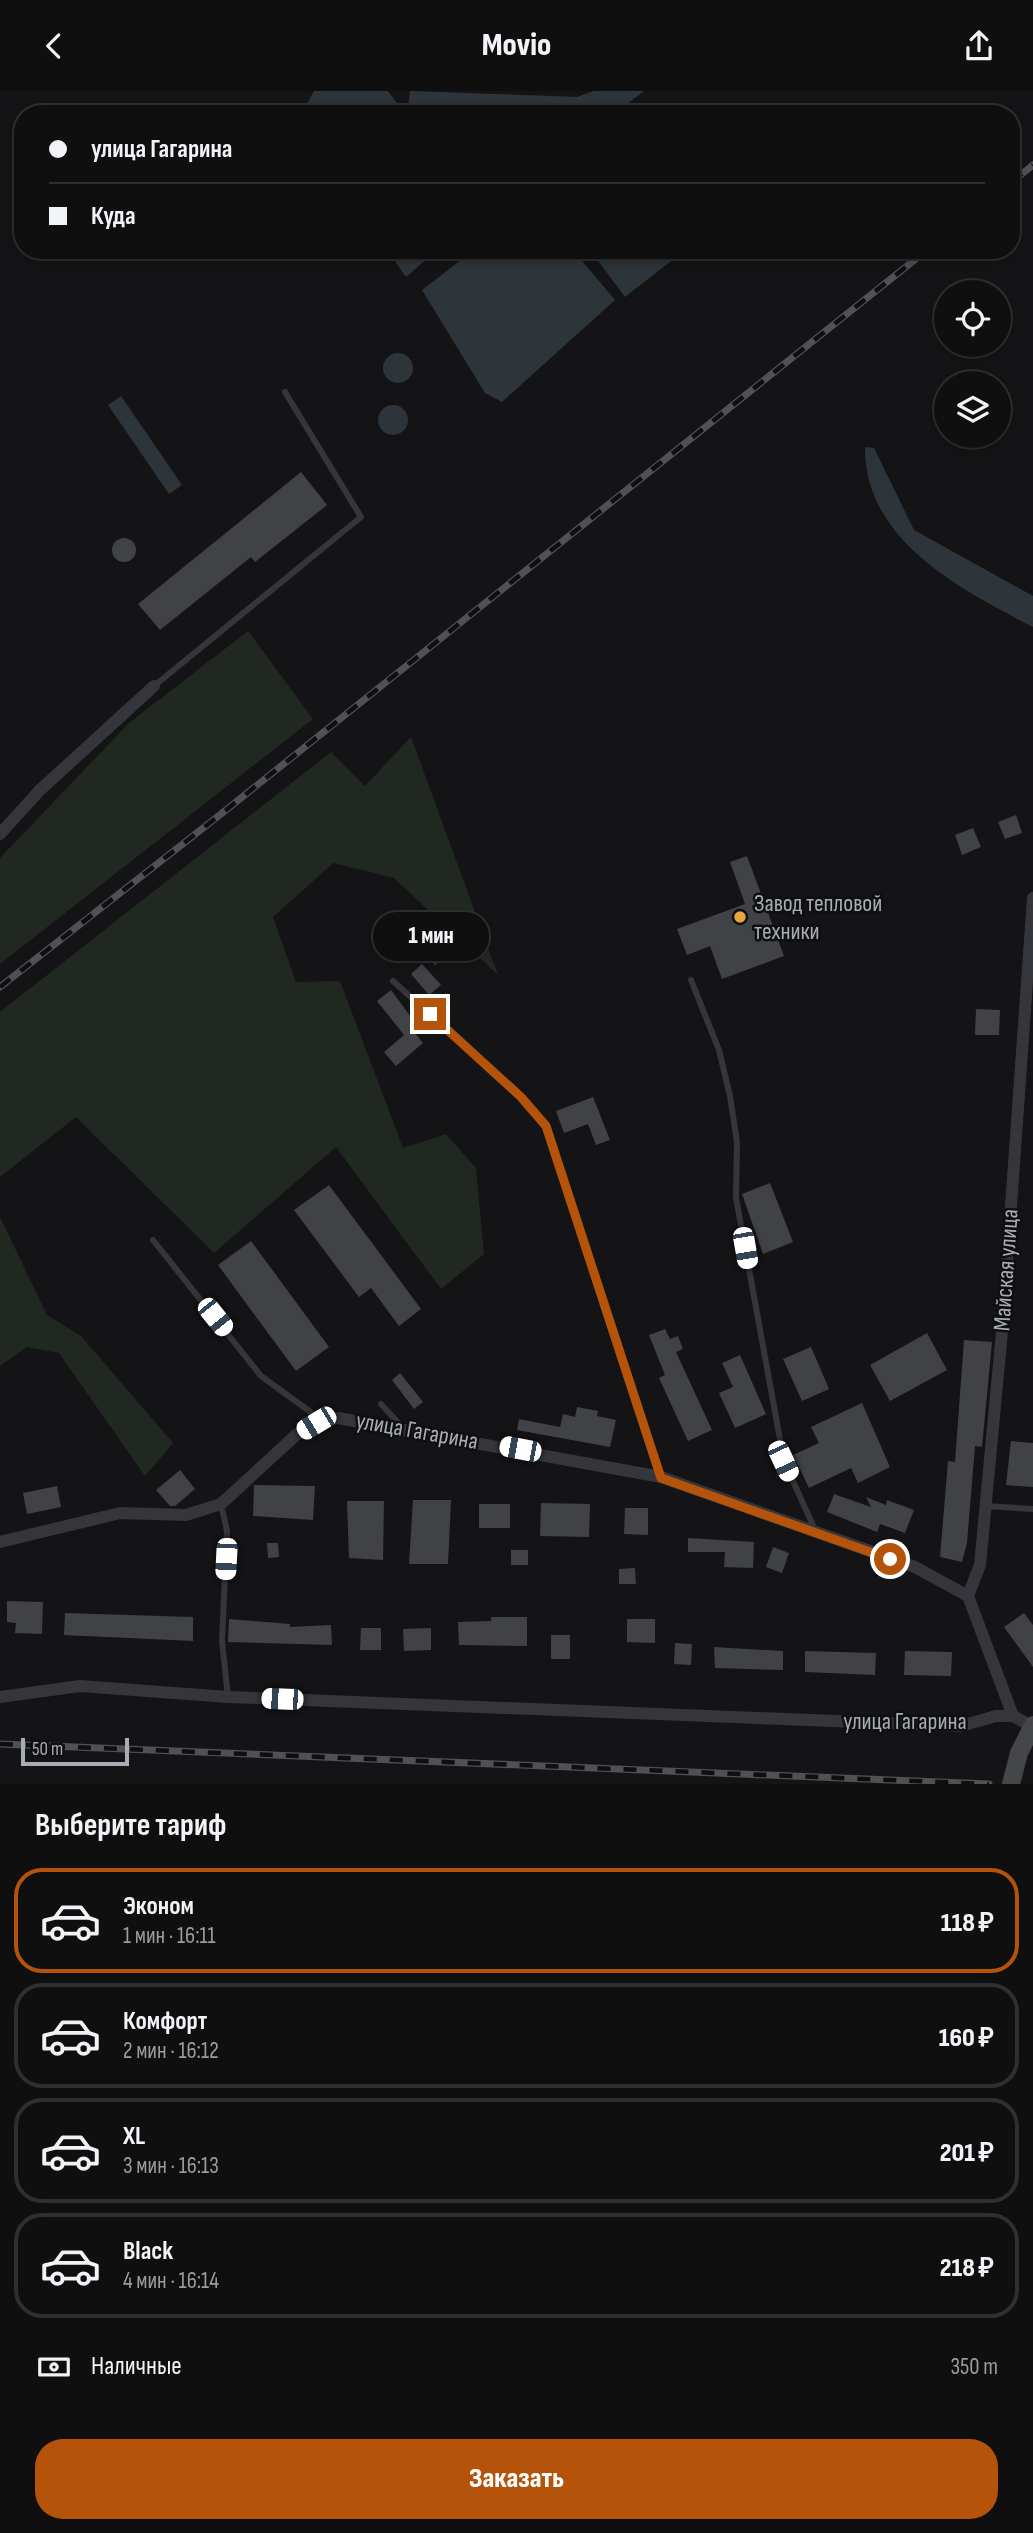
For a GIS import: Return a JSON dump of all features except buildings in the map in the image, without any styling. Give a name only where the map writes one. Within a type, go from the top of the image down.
[{"type":"main road","points":[[1011,1784],[1019,1752],[1032,1726]]},
{"type":"street","points":[[0,834],[40,790],[154,686]]},
{"type":"street","name":"Майская улица","points":[[968,1596],[980,1565],[1002,1332],[1033,898]]},
{"type":"street","name":"улица Гагарина","points":[[0,1542],[120,1513],[186,1515],[221,1504],[296,1435],[323,1421],[338,1418],[661,1478],[817,1535],[915,1567],[968,1596]]},
{"type":"street","points":[[968,1596],[1013,1716],[1032,1726]]},
{"type":"street","name":"улица Гагарина","points":[[0,1697],[80,1686],[228,1697],[961,1725],[996,1716],[1013,1716]]},
{"type":"lane","points":[[154,686],[361,517],[285,391]]},
{"type":"lane","points":[[691,980],[719,1050],[730,1096],[737,1142],[736,1198],[783,1461],[817,1535]]},
{"type":"lane","points":[[393,981],[521,1097],[546,1126],[661,1478]]},
{"type":"lane","points":[[153,1240],[261,1375],[323,1421]]},
{"type":"lane","points":[[381,1404],[404,1429]]},
{"type":"lane","points":[[221,1504],[227,1531],[222,1641],[228,1697]]},
{"type":"lane","points":[[985,1506],[1033,1509]]},
{"type":"shaded area","points":[[314,91],[388,91],[398,105],[307,105]]},
{"type":"shaded area","points":[[410,91],[577,97],[594,91],[644,91],[626,105],[408,105]]},
{"type":"shaded area","points":[[393,259],[427,259],[406,277]]},
{"type":"shaded area","points":[[462,259],[581,259],[615,300],[502,402],[485,393],[422,290]]},
{"type":"shaded area","points":[[597,259],[674,259],[625,297]]},
{"type":"shaded area","points":[[398,353],[409,357],[413,368],[409,379],[398,383],[387,379],[383,368],[387,357]]},
{"type":"shaded area","points":[[121,396],[182,485],[169,494],[108,405]]},
{"type":"shaded area","points":[[393,405],[404,409],[408,420],[404,431],[393,435],[382,431],[378,420],[382,409]]},
{"type":"shaded area","points":[[865,447],[874,448],[914,530],[1033,596],[1033,627],[948,579],[899,536],[881,510],[869,480]]},
{"type":"shaded area","points":[[248,631],[313,719],[0,964],[0,858],[129,723]]},
{"type":"shaded area","points":[[411,737],[498,975],[394,878],[333,863],[273,917],[296,982],[340,981],[403,1148],[446,1134],[476,1168],[484,1254],[441,1289],[336,1147],[214,1253],[76,1117],[0,1177],[0,1012],[331,752],[365,786]]},
{"type":"shaded area","points":[[0,1217],[47,1315],[81,1336],[173,1443],[145,1476],[59,1353],[27,1347],[0,1366]]},
{"type":"railway","points":[[1020,176],[1033,165]]},
{"type":"railway","points":[[0,987],[221,814],[916,259]]},
{"type":"railway","points":[[0,1744],[989,1784]]},
{"type":"place","name":"Завод тепловой техники","points":[[740,917]]},
{"type":"route","points":[[430,1014],[521,1097],[546,1126],[661,1478],[890,1559]]}]
